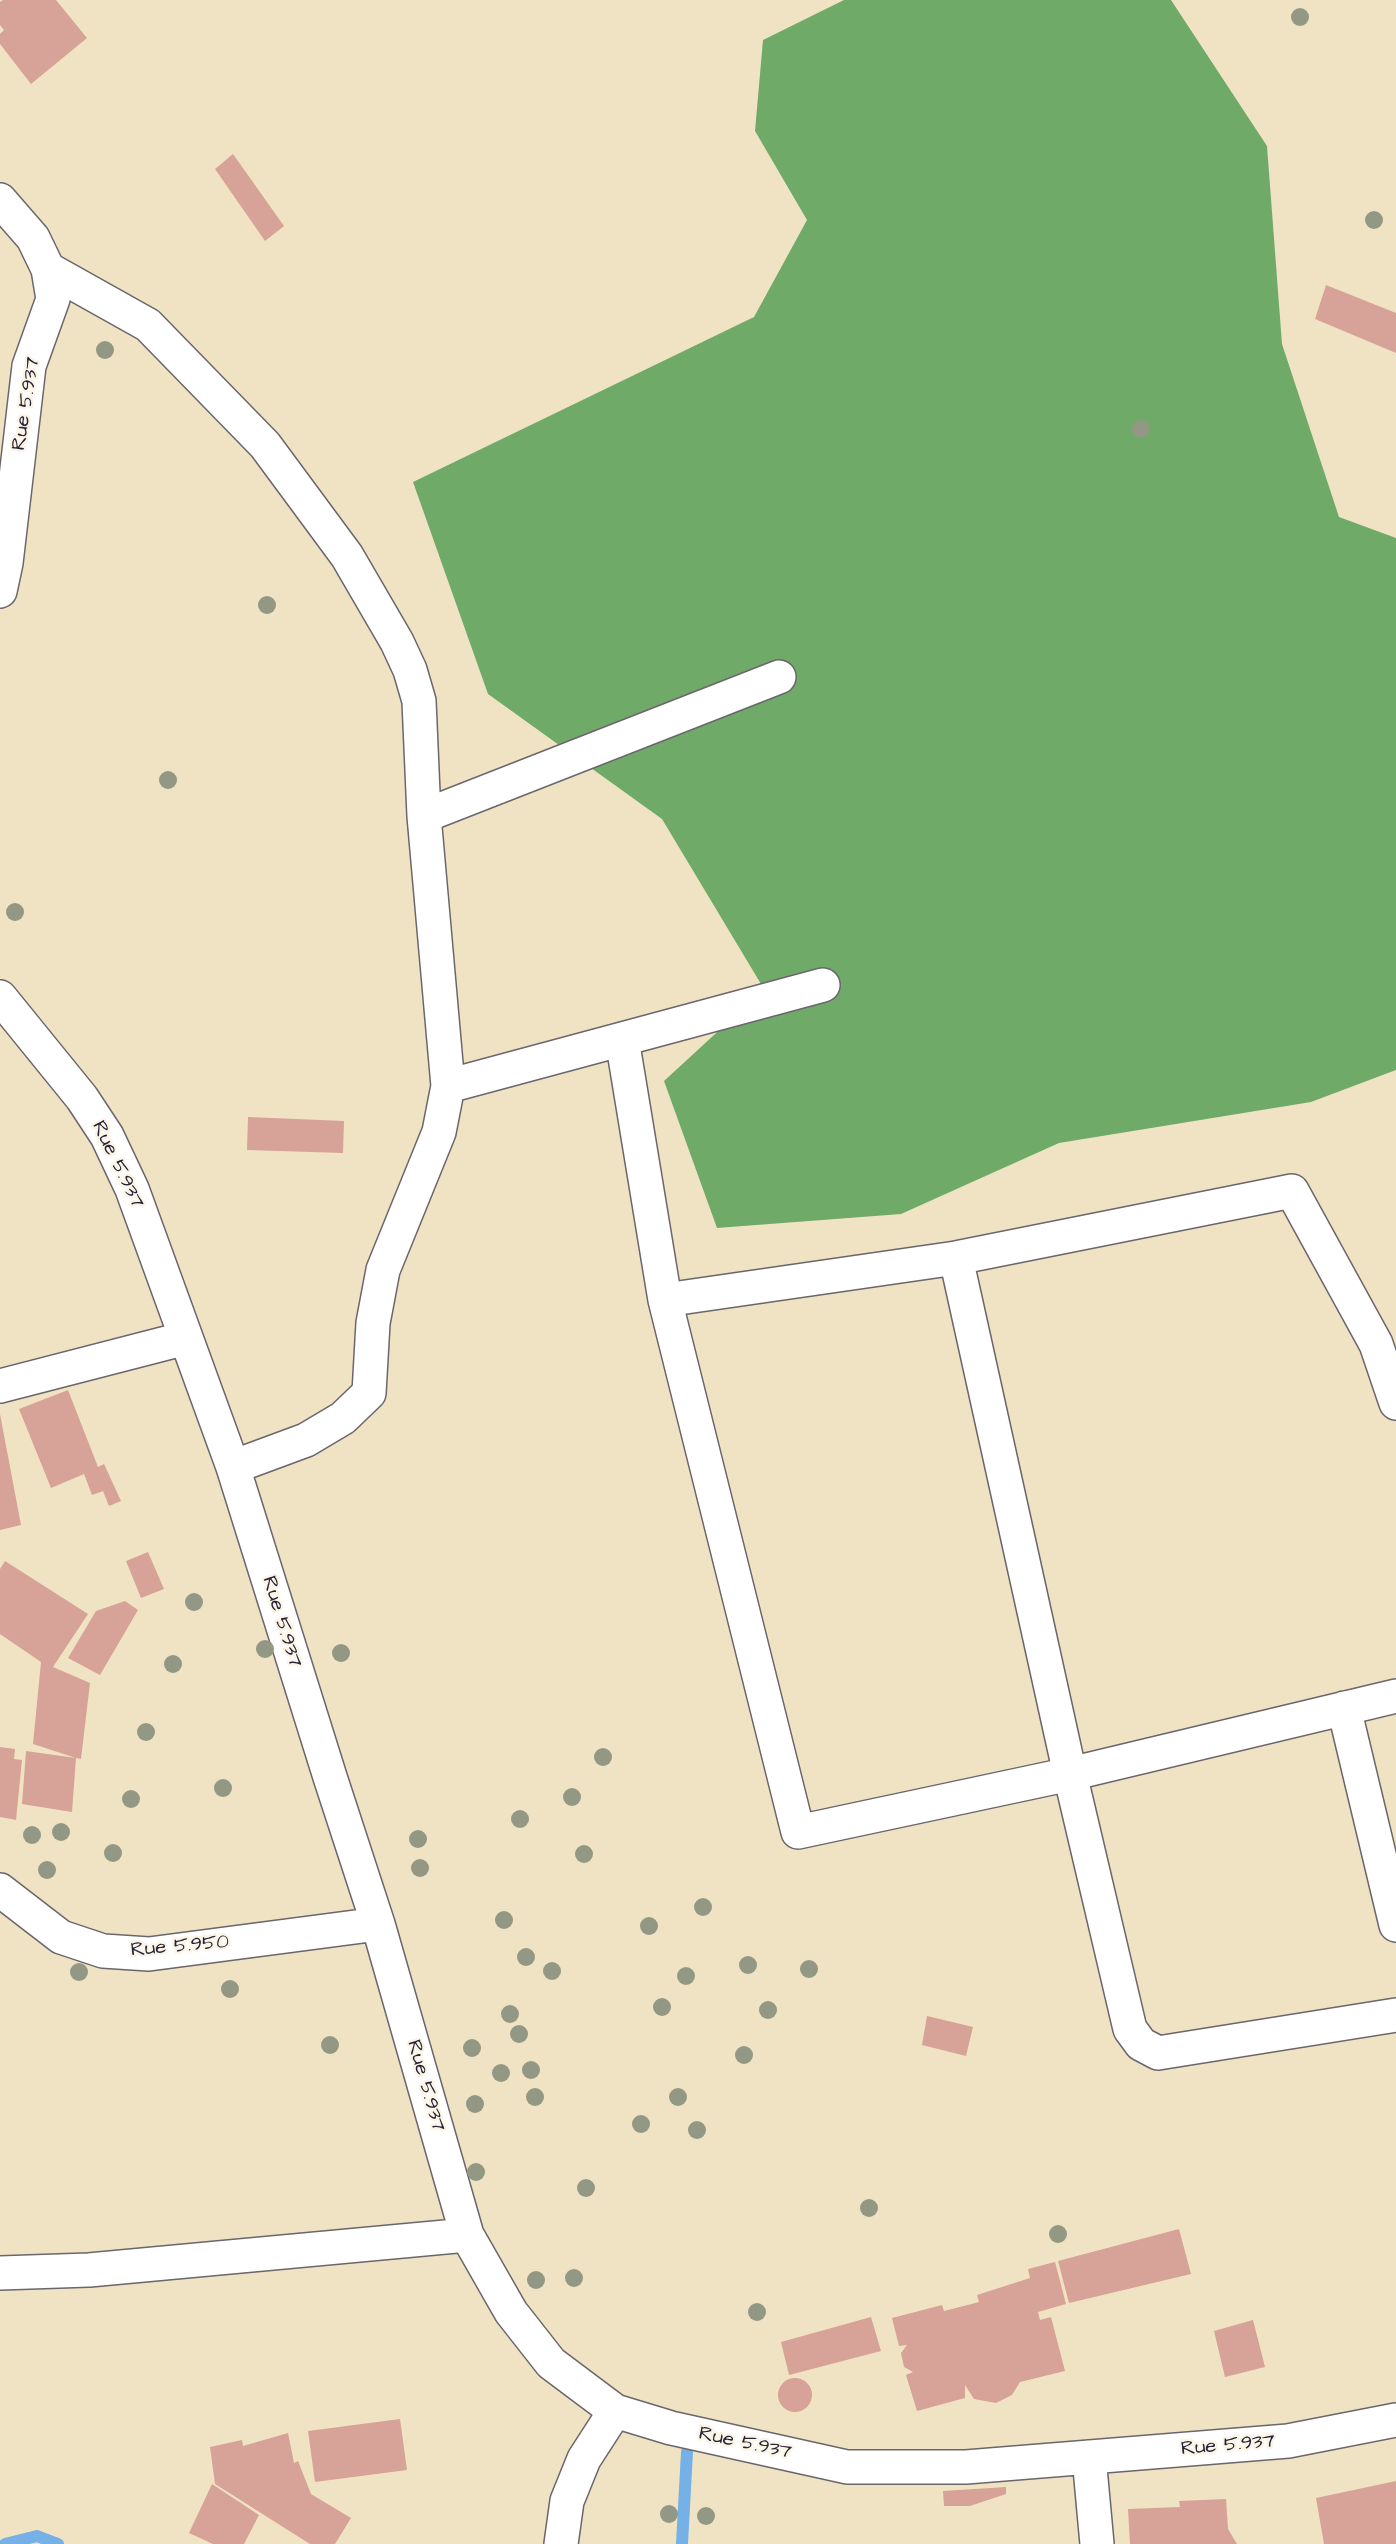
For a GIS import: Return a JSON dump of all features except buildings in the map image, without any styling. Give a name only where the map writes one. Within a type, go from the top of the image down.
[{"type":"street","name":"Rue 5.937","points":[[0,200],[33,238],[48,269],[53,299],[29,366],[6,562],[0,591]]},
{"type":"street","points":[[48,269],[148,325],[266,445],[347,556],[397,642],[410,669],[418,701],[424,816],[448,1086],[440,1132],[382,1270],[373,1323],[369,1393],[343,1418],[306,1440],[233,1467]]},
{"type":"street","points":[[424,816],[779,676]]},
{"type":"street","points":[[448,1086],[824,985]]},
{"type":"street","name":"Rue 5.937","points":[[0,997],[82,1098],[108,1136],[132,1189],[233,1467],[378,1924],[467,2235],[512,2312],[551,2363],[615,2411],[670,2428],[847,2467],[966,2467],[1288,2441],[1396,2420]]},
{"type":"street","points":[[622,1040],[665,1300],[798,1832],[1070,1774],[1396,1696]]},
{"type":"street","points":[[665,1300],[956,1258],[1292,1191],[1386,1340],[1396,1403]]},
{"type":"street","points":[[956,1258],[1070,1774],[1130,2029],[1141,2044],[1158,2053],[1396,2014]]},
{"type":"street","points":[[0,1386],[186,1338]]},
{"type":"street","points":[[1344,1708],[1396,1925]]},
{"type":"street","name":"Rue 5.950","points":[[0,1890],[61,1937],[103,1951],[150,1954],[378,1924]]},
{"type":"street","points":[[0,2273],[89,2270],[467,2235]]},
{"type":"street","points":[[561,2544],[567,2501],[584,2459],[615,2411]]},
{"type":"street","points":[[1089,2457],[1097,2544]]},
{"type":"green space","points":[[844,0],[1171,0],[1267,146],[1282,344],[1339,517],[1396,538],[1396,1070],[1311,1102],[1059,1143],[901,1214],[717,1228],[664,1081],[764,989],[662,819],[488,694],[413,482],[754,317],[807,220],[755,131],[763,40]]},
{"type":"waterway","points":[[682,2544],[687,2452]]},
{"type":"waterway","points":[[5,2544],[37,2536],[58,2544]]}]
